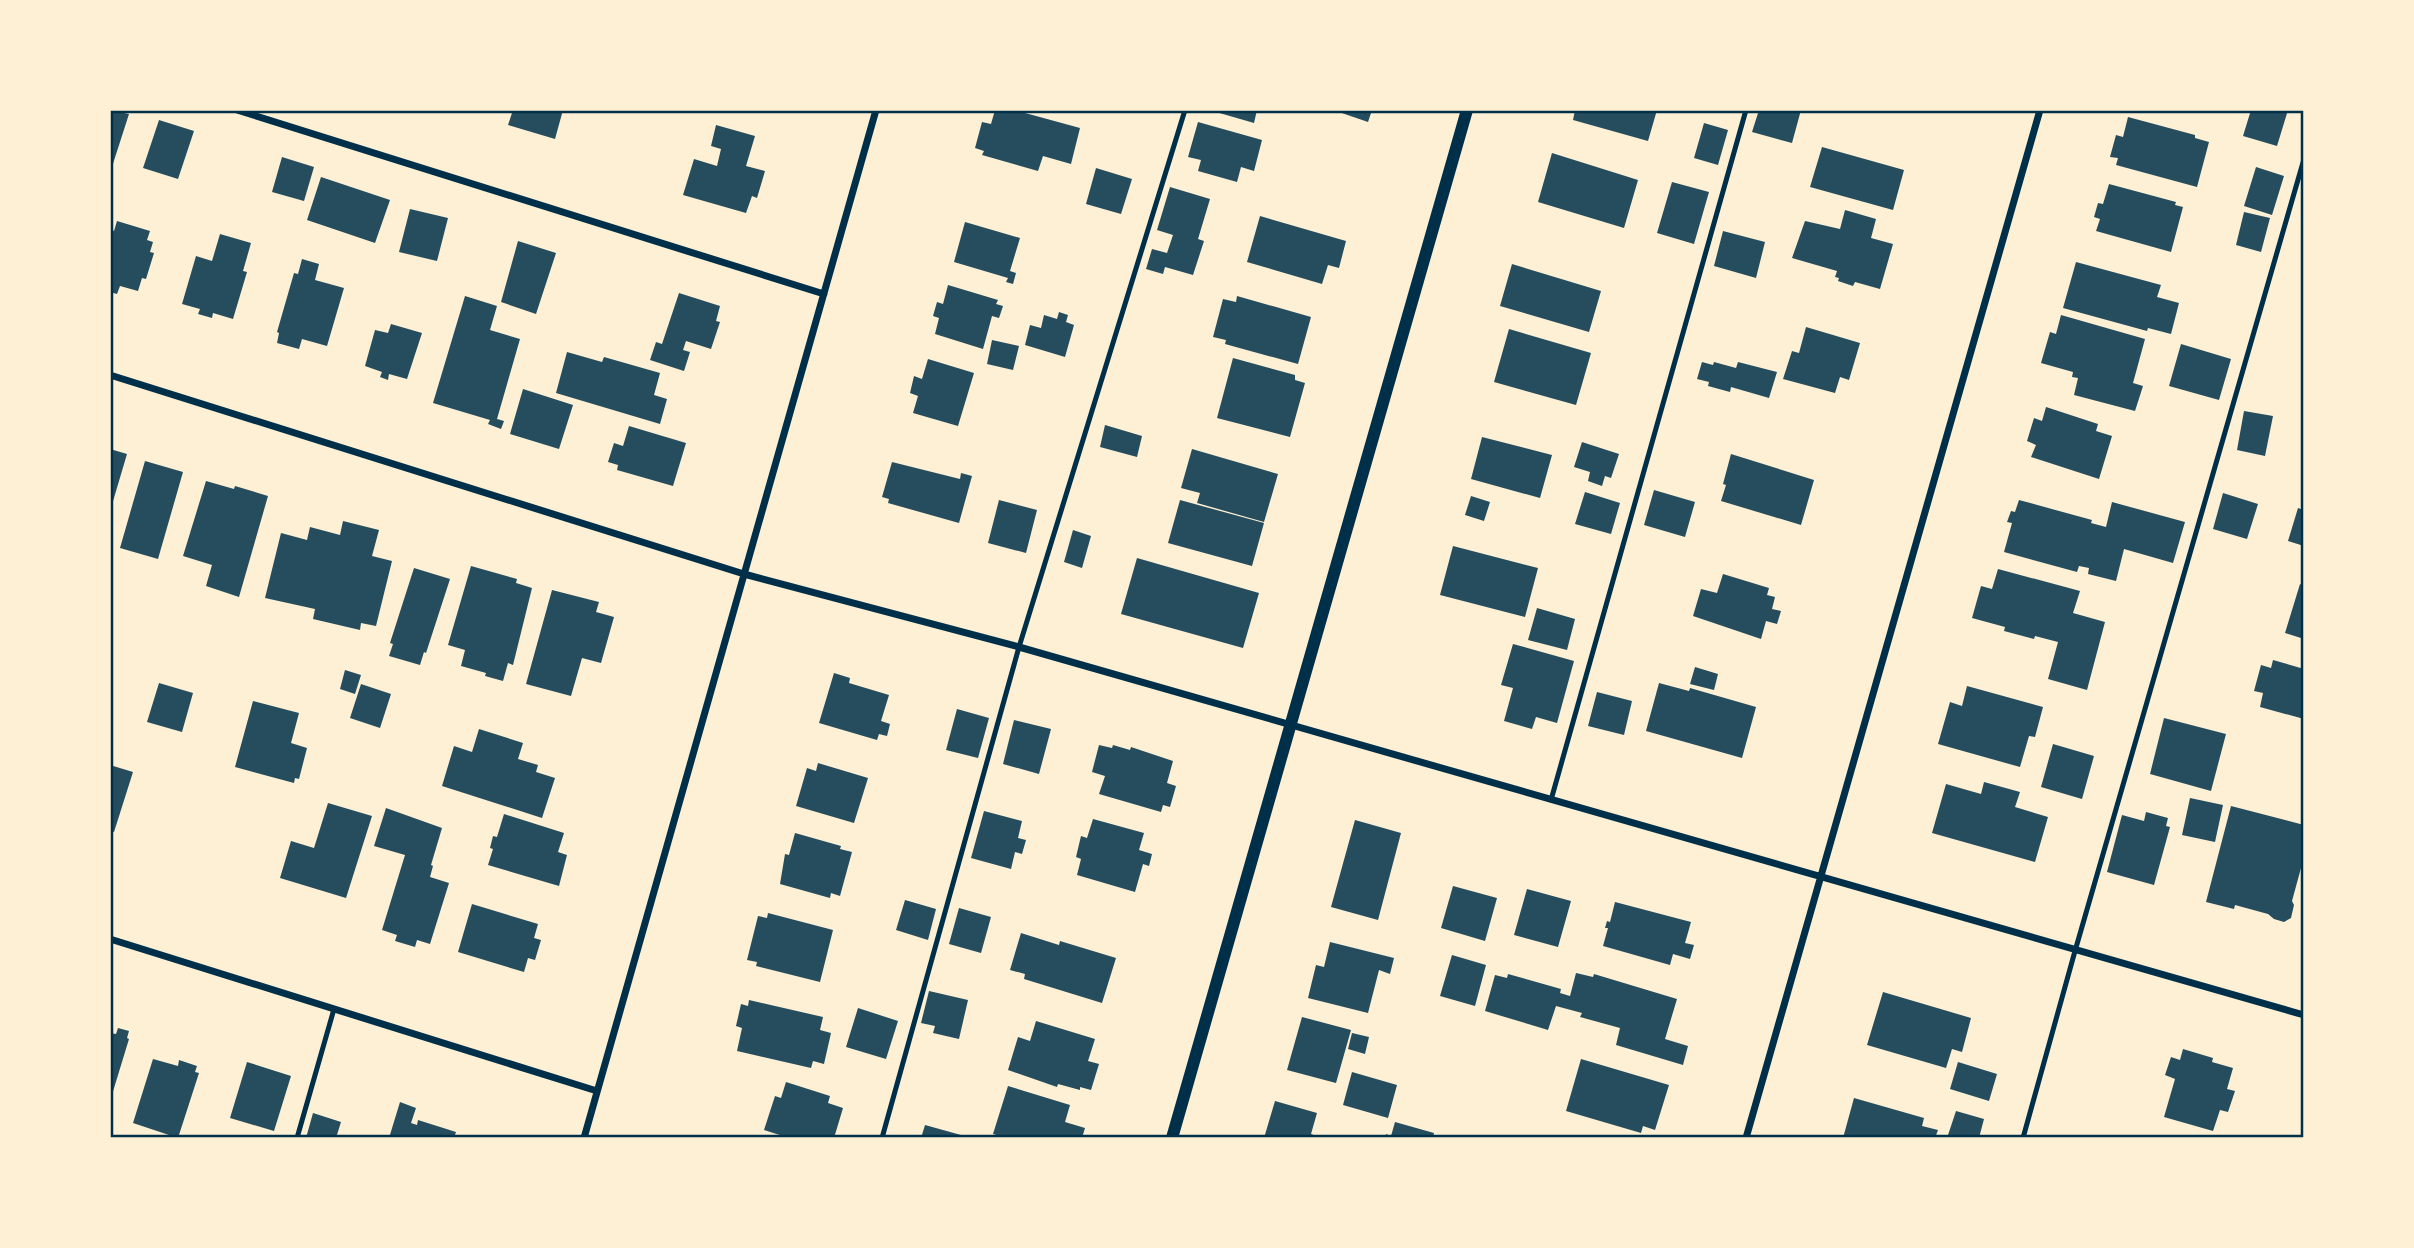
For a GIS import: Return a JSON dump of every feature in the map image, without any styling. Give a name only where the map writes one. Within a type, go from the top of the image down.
[{"type":"street","points":[[237,110],[824,294]]},
{"type":"street","points":[[584,1138],[876,110]]},
{"type":"street","points":[[1172,1138],[1467,110]]},
{"type":"street","points":[[1746,1138],[2040,110]]},
{"type":"street","points":[[110,375],[744,574],[1019,647],[2304,1015]]},
{"type":"street","points":[[110,939],[597,1091]]},
{"type":"lane","points":[[882,1138],[1019,647],[1185,110]]},
{"type":"lane","points":[[1551,800],[1746,110]]},
{"type":"lane","points":[[2023,1138],[2304,159]]},
{"type":"lane","points":[[297,1138],[334,1009]]},
{"type":"building","points":[[110,110],[129,114],[111,170],[110,170]]},
{"type":"building","points":[[513,110],[563,110],[555,139],[508,125]]},
{"type":"building","points":[[995,110],[1014,110],[1080,128],[1071,164],[1043,156],[1038,171],[982,155],[984,151],[975,148],[982,122],[991,124]]},
{"type":"building","points":[[1209,110],[1257,110],[1254,123]]},
{"type":"building","points":[[1333,110],[1372,110],[1368,122]]},
{"type":"building","points":[[1575,110],[1657,110],[1648,141],[1573,120]]},
{"type":"building","points":[[1759,110],[1801,110],[1792,143],[1752,132]]},
{"type":"building","points":[[2251,110],[2288,110],[2277,146],[2243,136]]},
{"type":"building","points":[[2128,117],[2195,135],[2195,138],[2209,142],[2197,187],[2116,165],[2118,158],[2110,157],[2116,135],[2123,137]]},
{"type":"building","points":[[159,120],[194,131],[178,179],[143,168]]},
{"type":"building","points":[[1198,122],[1262,140],[1254,171],[1241,167],[1237,182],[1198,171],[1201,160],[1188,157]]},
{"type":"building","points":[[1704,123],[1728,130],[1718,165],[1694,158]]},
{"type":"building","points":[[716,125],[755,136],[746,166],[765,171],[757,198],[752,196],[746,213],[683,195],[694,159],[717,166],[721,149],[711,146]]},
{"type":"building","points":[[1822,147],[1904,170],[1893,210],[1810,187]]},
{"type":"building","points":[[1552,153],[1638,180],[1624,228],[1538,202]]},
{"type":"building","points":[[282,157],[314,167],[304,201],[272,192]]},
{"type":"building","points":[[2256,167],[2284,176],[2272,215],[2244,206]]},
{"type":"building","points":[[1096,168],[1132,179],[1121,214],[1086,204]]},
{"type":"building","points":[[321,177],[390,200],[375,243],[307,220]]},
{"type":"building","points":[[1672,182],[1709,192],[1694,244],[1657,233]]},
{"type":"building","points":[[2109,184],[2176,202],[2175,205],[2183,207],[2171,252],[2096,231],[2100,219],[2094,217],[2098,203],[2103,204]]},
{"type":"building","points":[[1170,187],[1210,199],[1198,239],[1204,241],[1193,275],[1165,267],[1163,274],[1146,269],[1152,249],[1167,253],[1173,235],[1157,230]]},
{"type":"building","points":[[410,209],[448,218],[437,261],[399,252]]},
{"type":"building","points":[[1845,210],[1876,219],[1871,238],[1893,244],[1880,289],[1855,282],[1853,286],[1838,281],[1839,278],[1835,277],[1837,271],[1792,258],[1805,221],[1840,229]]},
{"type":"building","points":[[2244,212],[2270,218],[2261,252],[2236,245]]},
{"type":"building","points":[[1260,216],[1346,241],[1339,268],[1328,265],[1322,284],[1247,262]]},
{"type":"building","points":[[117,221],[150,231],[147,240],[153,242],[150,252],[154,253],[146,279],[142,278],[138,291],[120,286],[117,294],[110,292],[110,229],[114,231]]},
{"type":"building","points":[[965,222],[1020,238],[1010,271],[1016,273],[1013,284],[1006,282],[1008,278],[954,262]]},
{"type":"building","points":[[1723,231],[1765,242],[1756,278],[1714,266]]},
{"type":"building","points":[[220,234],[251,243],[243,271],[247,272],[233,319],[213,313],[212,318],[198,314],[200,309],[182,304],[196,256],[212,261]]},
{"type":"building","points":[[518,241],[556,253],[536,314],[501,302]]},
{"type":"building","points":[[302,259],[319,264],[315,280],[344,288],[327,346],[302,339],[299,349],[277,343],[277,332],[294,273],[298,274]]},
{"type":"building","points":[[2076,262],[2161,285],[2157,297],[2179,303],[2171,334],[2148,328],[2147,331],[2063,308]]},
{"type":"building","points":[[1512,264],[1601,291],[1589,332],[1500,306]]},
{"type":"building","points":[[948,285],[998,300],[996,304],[1003,306],[999,318],[992,316],[983,349],[935,334],[939,318],[933,316],[937,302],[943,304]]},
{"type":"building","points":[[679,293],[720,306],[716,321],[720,322],[711,349],[686,341],[683,350],[690,352],[684,371],[650,360],[656,342],[662,344]]},
{"type":"building","points":[[465,296],[497,306],[490,330],[520,339],[497,419],[504,421],[501,429],[488,424],[490,420],[433,403]]},
{"type":"building","points":[[1237,296],[1311,317],[1298,364],[1225,344],[1226,340],[1213,337],[1223,299],[1236,302]]},
{"type":"building","points":[[1059,312],[1068,315],[1066,322],[1074,325],[1065,357],[1025,345],[1030,325],[1041,328],[1044,315],[1057,319]]},
{"type":"building","points":[[2061,315],[2145,339],[2133,383],[2143,386],[2135,411],[2074,395],[2078,378],[2072,377],[2073,372],[2041,363],[2050,332],[2056,334]]},
{"type":"building","points":[[391,324],[422,333],[407,379],[389,374],[388,380],[380,377],[382,372],[365,366],[375,330],[388,333]]},
{"type":"building","points":[[1806,327],[1860,343],[1849,380],[1840,377],[1835,393],[1783,379],[1792,351],[1799,353]]},
{"type":"building","points":[[1509,329],[1591,353],[1576,405],[1494,382]]},
{"type":"building","points":[[992,340],[1019,346],[1013,370],[987,364]]},
{"type":"building","points":[[2181,344],[2231,359],[2219,400],[2169,386]]},
{"type":"building","points":[[567,352],[602,362],[604,357],[660,373],[654,395],[667,399],[660,424],[556,393]]},
{"type":"building","points":[[1233,358],[1295,375],[1295,380],[1305,383],[1290,437],[1217,418]]},
{"type":"building","points":[[928,359],[974,373],[958,426],[913,413],[918,396],[910,393],[914,376],[922,379]]},
{"type":"building","points":[[1702,362],[1736,368],[1738,362],[1777,372],[1769,398],[1731,387],[1730,392],[1708,386],[1709,382],[1697,379]]},
{"type":"building","points":[[523,389],[573,405],[559,449],[510,434]]},
{"type":"building","points":[[2046,407],[2098,424],[2096,431],[2112,436],[2099,479],[2031,457],[2036,445],[2027,441],[2034,418],[2042,421]]},
{"type":"building","points":[[2244,411],[2273,416],[2265,456],[2237,450]]},
{"type":"building","points":[[1105,425],[1142,436],[1137,457],[1100,447]]},
{"type":"building","points":[[629,426],[686,443],[673,486],[617,470],[618,465],[608,462],[614,443],[623,446]]},
{"type":"building","points":[[1482,437],[1552,455],[1540,498],[1471,479]]},
{"type":"building","points":[[1582,442],[1619,454],[1611,478],[1605,476],[1602,486],[1588,481],[1590,472],[1574,467]]},
{"type":"building","points":[[110,449],[127,454],[111,508],[110,508]]},
{"type":"building","points":[[1192,449],[1278,474],[1264,522],[1197,503],[1200,493],[1181,488]]},
{"type":"building","points":[[1731,454],[1814,480],[1801,525],[1721,501]]},
{"type":"building","points":[[145,461],[183,472],[158,559],[120,548]]},
{"type":"building","points":[[892,462],[960,479],[961,473],[972,476],[959,523],[888,503],[889,499],[882,497]]},
{"type":"building","points":[[206,481],[268,496],[239,597],[206,586],[212,565],[183,556]]},
{"type":"building","points":[[1654,490],[1695,502],[1685,537],[1644,525]]},
{"type":"building","points":[[1585,492],[1620,503],[1611,534],[1575,524]]},
{"type":"building","points":[[2223,493],[2258,504],[2247,539],[2213,529]]},
{"type":"building","points":[[1471,496],[1490,502],[1484,521],[1465,515]]},
{"type":"building","points":[[999,500],[1037,510],[1026,553],[988,543]]},
{"type":"building","points":[[1180,500],[1264,523],[1252,566],[1168,543]]},
{"type":"building","points":[[2019,500],[2092,520],[2091,523],[2106,527],[2112,502],[2185,522],[2173,563],[2124,549],[2116,581],[2088,574],[2089,568],[2079,566],[2077,572],[2004,552],[2012,523],[2007,522],[2011,511],[2015,512]]},
{"type":"building","points":[[2298,508],[2304,510],[2304,546],[2288,541]]},
{"type":"building","points":[[343,521],[379,530],[372,556],[392,561],[376,626],[361,623],[360,630],[313,619],[315,609],[265,598],[281,533],[307,540],[310,527],[340,535]]},
{"type":"building","points":[[1073,530],[1091,536],[1082,568],[1064,562]]},
{"type":"building","points":[[1453,546],[1538,568],[1525,617],[1440,595]]},
{"type":"building","points":[[1137,558],[1259,593],[1243,648],[1121,614]]},
{"type":"building","points":[[471,566],[517,579],[516,583],[532,588],[513,665],[508,663],[503,681],[461,666],[465,650],[448,645]]},
{"type":"building","points":[[414,568],[450,579],[420,665],[389,656],[393,644],[390,643]]},
{"type":"building","points":[[1998,569],[2080,591],[2073,613],[2105,622],[2087,690],[2048,679],[2058,642],[2004,631],[2005,627],[1972,618],[1981,586],[1992,589]]},
{"type":"building","points":[[1723,574],[1769,588],[1767,595],[1775,597],[1772,609],[1781,611],[1777,624],[1766,621],[1761,639],[1693,616],[1701,589],[1717,593]]},
{"type":"building","points":[[2300,584],[2304,586],[2304,639],[2285,633]]},
{"type":"building","points":[[552,590],[599,602],[596,612],[614,617],[601,663],[582,658],[571,696],[526,684]]},
{"type":"building","points":[[1537,608],[1575,619],[1567,650],[1528,640]]},
{"type":"building","points":[[1513,644],[1574,661],[1557,723],[1536,717],[1532,729],[1504,721],[1513,688],[1501,685]]},
{"type":"building","points":[[2273,660],[2304,669],[2304,719],[2260,707],[2263,693],[2254,691],[2261,665],[2271,668]]},
{"type":"building","points":[[1695,667],[1718,674],[1714,690],[1690,684]]},
{"type":"building","points":[[345,670],[361,675],[355,694],[340,689]]},
{"type":"building","points":[[834,673],[850,678],[849,683],[889,695],[881,721],[890,724],[887,736],[879,734],[877,740],[819,723]]},
{"type":"building","points":[[159,683],[193,693],[182,732],[147,722]]},
{"type":"building","points":[[1659,683],[1689,691],[1690,688],[1756,707],[1742,758],[1646,731]]},
{"type":"building","points":[[361,684],[391,694],[380,728],[350,718]]},
{"type":"building","points":[[1967,686],[2043,707],[2035,737],[2029,736],[2020,767],[1938,744],[1950,702],[1962,706]]},
{"type":"building","points":[[1597,692],[1632,701],[1624,735],[1588,726]]},
{"type":"building","points":[[253,701],[299,713],[291,743],[307,748],[299,779],[295,778],[294,783],[235,767]]},
{"type":"building","points":[[957,709],[989,718],[978,758],[946,750]]},
{"type":"building","points":[[2164,718],[2226,734],[2211,791],[2150,774]]},
{"type":"building","points":[[1014,720],[1051,729],[1039,774],[1003,764]]},
{"type":"building","points":[[479,729],[523,743],[518,759],[538,765],[536,772],[555,778],[542,818],[442,786],[454,746],[472,752]]},
{"type":"building","points":[[2053,744],[2094,756],[2082,799],[2041,787]]},
{"type":"building","points":[[1099,745],[1112,748],[1113,745],[1130,750],[1131,747],[1173,761],[1167,783],[1176,786],[1170,807],[1163,805],[1161,812],[1099,794],[1105,776],[1092,772]]},
{"type":"building","points":[[818,763],[868,778],[854,823],[796,806],[807,768],[816,771]]},
{"type":"building","points":[[110,765],[133,772],[114,832],[110,831]]},
{"type":"building","points":[[1984,782],[2020,792],[2015,807],[2048,817],[2035,862],[1932,833],[1946,784],[1981,794]]},
{"type":"building","points":[[2190,798],[2223,805],[2215,842],[2182,835]]},
{"type":"building","points":[[328,803],[372,816],[346,898],[280,878],[291,841],[314,848]]},
{"type":"building","points":[[2231,806],[2304,825],[2304,857],[2292,901],[2294,905],[2291,918],[2284,922],[2268,914],[2235,905],[2234,909],[2206,902]]},
{"type":"building","points":[[386,808],[442,828],[430,877],[449,883],[430,944],[417,940],[415,947],[395,941],[397,935],[382,930],[405,855],[374,846]]},
{"type":"building","points":[[984,811],[1022,821],[1018,838],[1026,840],[1022,854],[1015,852],[1011,869],[971,858]]},
{"type":"building","points":[[2146,812],[2168,818],[2166,826],[2170,827],[2154,885],[2107,872],[2122,815],[2144,821]]},
{"type":"building","points":[[504,814],[564,833],[558,852],[567,855],[559,886],[488,865],[493,849],[490,848],[493,836],[497,837]]},
{"type":"building","points":[[1093,819],[1144,833],[1139,850],[1152,854],[1149,866],[1143,864],[1135,892],[1077,875],[1081,859],[1076,857],[1081,836],[1087,838]]},
{"type":"building","points":[[1355,820],[1401,833],[1378,920],[1331,907]]},
{"type":"building","points":[[795,833],[841,846],[840,849],[852,852],[840,896],[831,893],[830,898],[780,884],[785,854],[789,855]]},
{"type":"building","points":[[1453,886],[1497,898],[1485,941],[1441,928]]},
{"type":"building","points":[[1527,889],[1571,901],[1558,947],[1514,935]]},
{"type":"building","points":[[905,900],[936,909],[928,940],[896,930]]},
{"type":"building","points":[[1615,902],[1691,922],[1685,943],[1694,945],[1690,959],[1673,954],[1670,965],[1603,946],[1608,928],[1605,928],[1607,921],[1610,922]]},
{"type":"building","points":[[472,904],[538,924],[534,938],[541,940],[535,960],[528,958],[524,972],[458,952]]},
{"type":"building","points":[[959,908],[991,917],[981,953],[949,944]]},
{"type":"building","points":[[768,913],[833,930],[820,982],[756,966],[757,962],[747,960],[758,916],[767,918]]},
{"type":"building","points":[[1021,933],[1059,945],[1060,941],[1116,958],[1102,1003],[1024,979],[1025,974],[1010,970]]},
{"type":"building","points":[[1330,942],[1394,958],[1390,974],[1379,970],[1368,1013],[1308,998],[1316,965],[1324,967]]},
{"type":"building","points":[[1452,955],[1486,965],[1475,1006],[1440,996]]},
{"type":"building","points":[[1576,973],[1593,977],[1594,974],[1677,999],[1665,1039],[1688,1046],[1683,1065],[1616,1045],[1620,1028],[1580,1017],[1582,1013],[1556,1006],[1548,1030],[1485,1011],[1495,975],[1507,978],[1508,974],[1561,989],[1560,993],[1570,996]]},
{"type":"building","points":[[929,991],[968,1000],[959,1039],[933,1033],[935,1026],[921,1023]]},
{"type":"building","points":[[1883,992],[1971,1018],[1962,1052],[1952,1049],[1946,1068],[1867,1045]]},
{"type":"building","points":[[749,1000],[823,1017],[820,1030],[831,1033],[824,1064],[813,1061],[811,1068],[737,1051],[742,1028],[736,1026],[741,1004],[748,1006]]},
{"type":"building","points":[[858,1008],[898,1021],[886,1059],[846,1047]]},
{"type":"building","points":[[1302,1017],[1351,1030],[1336,1083],[1287,1070]]},
{"type":"building","points":[[1036,1021],[1095,1039],[1088,1061],[1099,1064],[1091,1090],[1058,1084],[1057,1087],[1008,1070],[1018,1037],[1030,1041]]},
{"type":"building","points":[[118,1028],[129,1031],[129,1039],[111,1098],[110,1033],[116,1034]]},
{"type":"building","points":[[1352,1033],[1369,1037],[1365,1054],[1348,1049]]},
{"type":"building","points":[[2183,1049],[2213,1058],[2212,1062],[2233,1068],[2227,1089],[2235,1091],[2228,1112],[2220,1110],[2213,1131],[2164,1117],[2175,1079],[2165,1075],[2171,1057],[2180,1060]]},
{"type":"building","points":[[153,1059],[178,1066],[179,1060],[197,1066],[195,1072],[199,1073],[178,1138],[133,1123]]},
{"type":"building","points":[[1581,1059],[1669,1085],[1655,1130],[1643,1126],[1641,1133],[1566,1111]]},
{"type":"building","points":[[247,1062],[291,1076],[274,1131],[230,1118]]},
{"type":"building","points":[[1958,1062],[1997,1074],[1989,1101],[1950,1089]]},
{"type":"building","points":[[1352,1072],[1397,1085],[1388,1118],[1343,1105]]},
{"type":"building","points":[[786,1082],[830,1096],[828,1103],[843,1108],[834,1138],[789,1138],[764,1130],[775,1096],[781,1098]]},
{"type":"building","points":[[1008,1086],[1070,1105],[1065,1122],[1085,1128],[1082,1138],[1006,1138],[993,1134]]},
{"type":"building","points":[[1854,1098],[1924,1118],[1922,1126],[1938,1130],[1935,1138],[1843,1138]]},
{"type":"building","points":[[1275,1101],[1317,1113],[1311,1134],[1322,1138],[1264,1138]]},
{"type":"building","points":[[400,1102],[416,1108],[411,1123],[417,1125],[418,1120],[456,1132],[454,1138],[389,1138]]},
{"type":"building","points":[[1956,1111],[1984,1119],[1979,1138],[1948,1135]]},
{"type":"building","points":[[313,1113],[341,1122],[336,1138],[306,1138]]},
{"type":"building","points":[[1395,1122],[1434,1133],[1433,1138],[1385,1138],[1386,1134],[1391,1136]]},
{"type":"building","points":[[925,1125],[961,1135],[960,1138],[921,1138]]}]
